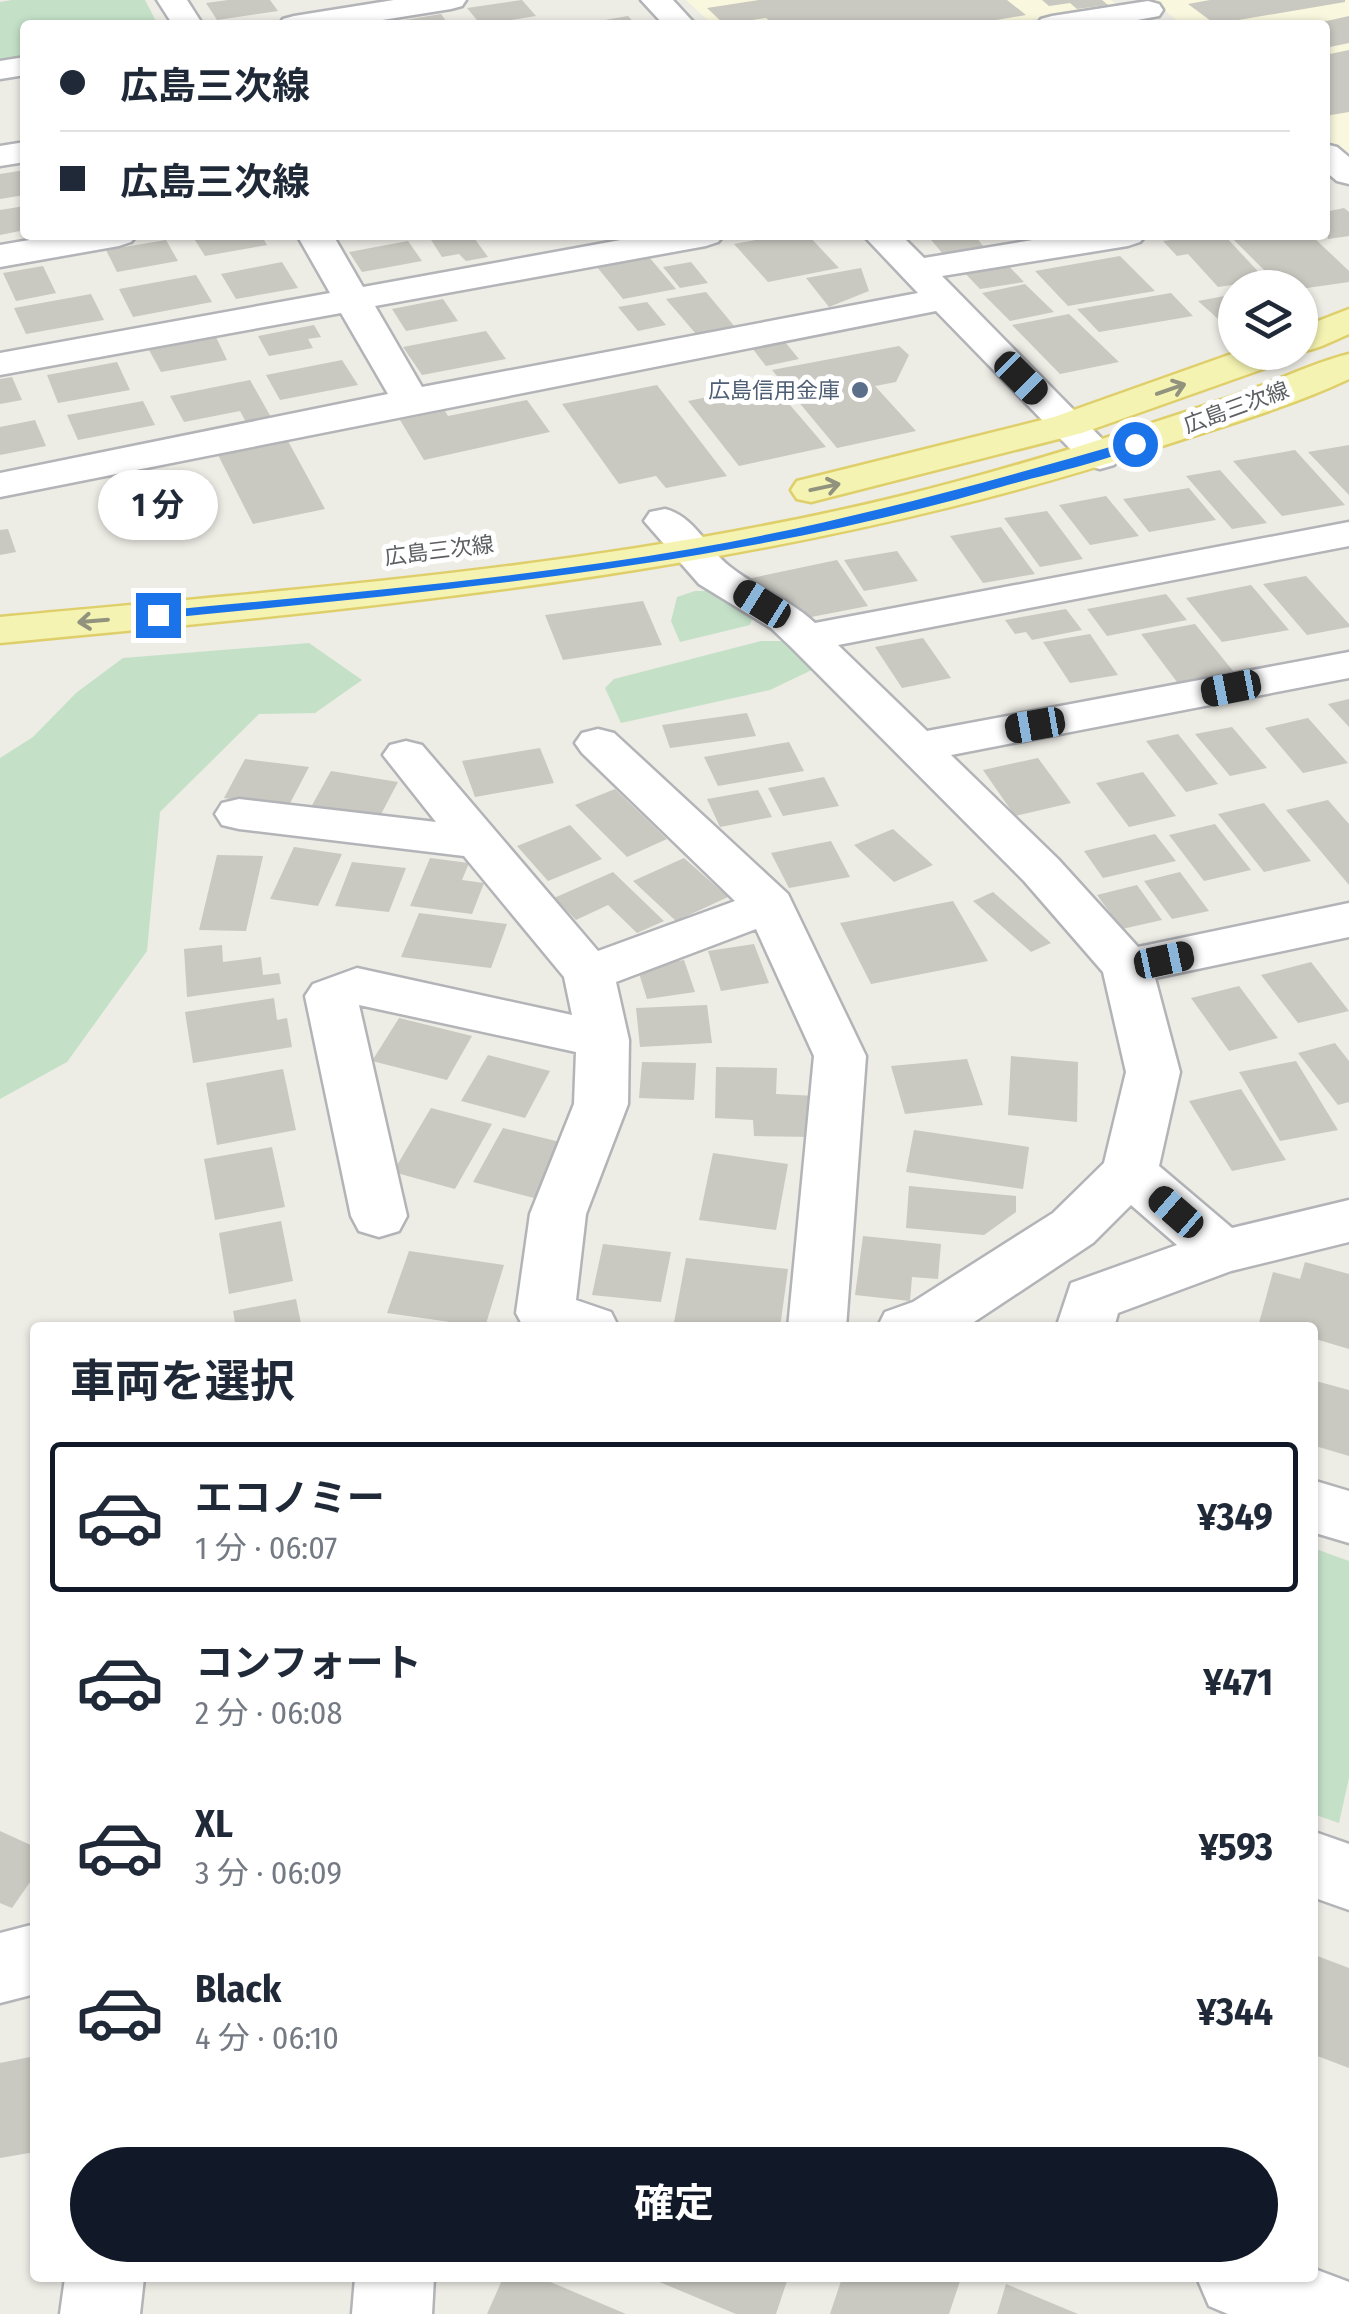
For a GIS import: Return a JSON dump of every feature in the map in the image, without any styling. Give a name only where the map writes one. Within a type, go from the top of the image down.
[{"type":"main road","points":[[1318,334],[1349,320]]},
{"type":"main road","name":"広島三次線","points":[[0,594],[390,557],[677,537],[917,507],[1100,456],[1349,364]]},
{"type":"main road","name":"広島三次線","points":[[0,630],[395,592],[677,537],[876,476],[1068,425],[1224,370]]},
{"type":"street","points":[[325,20],[451,0]]},
{"type":"street","points":[[656,0],[676,20]]},
{"type":"street","points":[[1090,20],[1150,12]]},
{"type":"street","points":[[0,256],[91,240]]},
{"type":"street","points":[[318,240],[411,400]]},
{"type":"street","points":[[0,364],[679,240]]},
{"type":"street","points":[[887,240],[1100,456]]},
{"type":"street","points":[[914,270],[1097,240]]},
{"type":"street","points":[[0,485],[411,400],[942,298]]},
{"type":"street","points":[[806,638],[1349,534]]},
{"type":"street","points":[[677,537],[714,575],[786,619],[806,638],[1041,870],[1127,968],[1152,1072],[1130,1172],[1073,1228],[923,1322]]},
{"type":"street","points":[[917,747],[1349,665]]},
{"type":"street","points":[[598,743],[770,906],[840,1056],[818,1322]]},
{"type":"street","points":[[406,755],[590,973],[603,1040],[601,1104],[558,1214],[558,1322]]},
{"type":"street","points":[[239,814],[480,842]]},
{"type":"street","points":[[590,973],[770,906]]},
{"type":"street","points":[[1127,968],[1349,920]]},
{"type":"street","points":[[379,1216],[331,996],[357,986],[603,1040]]},
{"type":"street","points":[[1130,1172],[1222,1252]]},
{"type":"street","points":[[1086,1322],[1092,1299],[1222,1252],[1346,1224]]},
{"type":"street","points":[[1318,1508],[1349,1518]]},
{"type":"street","points":[[1318,1866],[1349,1877]]},
{"type":"street","points":[[0,1968],[30,1960]]},
{"type":"street","points":[[100,2314],[104,2282]]},
{"type":"street","points":[[392,2314],[395,2282]]},
{"type":"street","points":[[1248,2282],[1329,2314]]},
{"type":"shaded area","points":[[686,0],[1111,0],[1119,6],[1028,20],[708,20]]},
{"type":"shaded area","points":[[1151,0],[1349,0],[1349,159],[1330,142],[1330,20],[1177,20]]},
{"type":"green space","points":[[145,0],[155,20],[20,20],[20,59],[0,61],[0,2]]},
{"type":"green space","points":[[708,591],[753,616],[750,625],[680,642],[671,621],[677,597]]},
{"type":"green space","points":[[761,641],[782,641],[818,667],[770,690],[621,723],[605,688],[614,679]]},
{"type":"green space","points":[[309,643],[362,680],[315,713],[259,714],[160,812],[147,951],[67,1062],[0,1099],[0,758],[33,737],[76,693],[123,658]]},
{"type":"green space","points":[[1318,1550],[1349,1561],[1349,1778],[1339,1823],[1318,1816]]},
{"type":"building","points":[[270,0],[278,11],[217,20],[206,3]]},
{"type":"building","points":[[522,0],[536,16],[477,20],[467,8]]},
{"type":"building","points":[[759,0],[1007,0],[1026,15],[996,20],[720,20],[707,8]]},
{"type":"building","points":[[1042,0],[1102,0],[1108,5],[1077,9],[1070,3],[1049,6]]},
{"type":"building","points":[[1210,0],[1345,0],[1239,20],[1210,20],[1188,4]]},
{"type":"building","points":[[441,14],[445,20],[405,20]]},
{"type":"building","points":[[1349,16],[1349,43],[1330,47],[1330,20]]},
{"type":"building","points":[[1349,50],[1349,112],[1330,115],[1330,54]]},
{"type":"building","points":[[20,171],[20,196],[0,199],[0,174]]},
{"type":"building","points":[[20,207],[20,231],[0,235],[0,210]]},
{"type":"building","points":[[1344,208],[1349,212],[1349,236],[1330,239],[1330,211]]},
{"type":"building","points":[[166,240],[178,261],[117,272],[106,250]]},
{"type":"building","points":[[195,240],[264,240],[267,245],[205,256]]},
{"type":"building","points":[[431,240],[476,240],[488,257],[466,261],[459,254],[442,257]]},
{"type":"building","points":[[813,240],[839,268],[768,282],[734,244]]},
{"type":"building","points":[[931,240],[978,240],[985,248],[943,254]]},
{"type":"building","points":[[1229,240],[1257,270],[1218,270],[1218,287],[1188,254],[1177,256],[1163,241]]},
{"type":"building","points":[[1234,240],[1316,240],[1349,271],[1349,282],[1318,286],[1318,270],[1264,270]]},
{"type":"building","points":[[408,241],[422,261],[362,272],[349,252]]},
{"type":"building","points":[[1120,256],[1155,291],[1068,306],[1035,271]]},
{"type":"building","points":[[649,257],[676,289],[623,299],[597,267]]},
{"type":"building","points":[[1004,261],[1024,282],[980,289],[961,269]]},
{"type":"building","points":[[282,262],[298,288],[236,299],[221,274]]},
{"type":"building","points":[[691,262],[708,283],[680,288],[663,267]]},
{"type":"building","points":[[43,266],[56,293],[16,301],[3,273]]},
{"type":"building","points":[[861,268],[869,291],[829,307],[806,278]]},
{"type":"building","points":[[196,275],[212,302],[133,317],[119,289]]},
{"type":"building","points":[[1025,284],[1054,312],[1010,321],[982,293]]},
{"type":"building","points":[[706,292],[735,327],[696,334],[666,299]]},
{"type":"building","points":[[1171,293],[1193,316],[1099,332],[1077,309]]},
{"type":"building","points":[[91,294],[104,320],[26,334],[14,308]]},
{"type":"building","points":[[1218,297],[1218,319],[1198,301]]},
{"type":"building","points":[[443,299],[458,321],[406,331],[392,309]]},
{"type":"building","points":[[647,302],[666,325],[638,331],[618,307]]},
{"type":"building","points":[[1069,314],[1119,362],[1060,374],[1012,325]]},
{"type":"building","points":[[314,325],[321,337],[308,339],[313,348],[269,356],[258,336]]},
{"type":"building","points":[[486,331],[506,359],[422,375],[403,347]]},
{"type":"building","points":[[216,337],[227,360],[161,372],[149,350]]},
{"type":"building","points":[[785,342],[799,359],[766,366],[752,348]]},
{"type":"building","points":[[899,346],[909,355],[896,382],[875,386],[916,431],[837,448],[772,370]]},
{"type":"building","points":[[342,360],[358,385],[280,400],[266,375]]},
{"type":"building","points":[[117,362],[130,390],[58,403],[47,375]]},
{"type":"building","points":[[12,377],[22,400],[0,404],[0,379]]},
{"type":"building","points":[[250,380],[272,419],[247,424],[240,411],[184,422],[170,396]]},
{"type":"building","points":[[772,384],[826,447],[739,466],[688,401]]},
{"type":"building","points":[[657,385],[727,476],[666,488],[656,476],[619,484],[562,404]]},
{"type":"building","points":[[527,400],[550,432],[424,460],[400,420],[445,411],[448,416]]},
{"type":"building","points":[[143,401],[155,425],[78,440],[67,415]]},
{"type":"building","points":[[35,420],[46,446],[0,455],[0,427]]},
{"type":"building","points":[[288,441],[325,509],[253,524],[218,455]]},
{"type":"building","points":[[1349,445],[1349,495],[1308,452]]},
{"type":"building","points":[[1295,450],[1345,505],[1282,516],[1233,461]]},
{"type":"building","points":[[1220,470],[1267,523],[1232,529],[1186,476]]},
{"type":"building","points":[[1189,488],[1216,520],[1149,532],[1123,499]]},
{"type":"building","points":[[1106,496],[1139,536],[1090,545],[1059,505]]},
{"type":"building","points":[[1047,511],[1083,559],[1040,567],[1004,518]]},
{"type":"building","points":[[1001,527],[1035,574],[983,583],[950,536]]},
{"type":"building","points":[[8,529],[16,552],[0,555],[0,530]]},
{"type":"building","points":[[897,551],[918,581],[864,591],[844,560]]},
{"type":"building","points":[[837,560],[868,606],[806,618],[747,579]]},
{"type":"building","points":[[1306,576],[1349,627],[1307,635],[1263,584]]},
{"type":"building","points":[[1251,585],[1289,630],[1222,642],[1186,598]]},
{"type":"building","points":[[1166,594],[1187,620],[1107,636],[1087,609]]},
{"type":"building","points":[[643,601],[662,645],[563,660],[545,615]]},
{"type":"building","points":[[1066,609],[1082,630],[1032,640],[1026,632],[1015,634],[1005,620]]},
{"type":"building","points":[[1195,624],[1233,671],[1177,682],[1141,634]]},
{"type":"building","points":[[1090,634],[1118,675],[1070,683],[1043,642]]},
{"type":"building","points":[[923,638],[951,678],[902,688],[875,647]]},
{"type":"building","points":[[1349,699],[1349,727],[1328,704]]},
{"type":"building","points":[[747,713],[756,736],[670,748],[662,725]]},
{"type":"building","points":[[1308,718],[1348,763],[1303,773],[1265,728]]},
{"type":"building","points":[[1232,727],[1267,768],[1230,776],[1195,734]]},
{"type":"building","points":[[1178,734],[1218,784],[1186,792],[1146,741]]},
{"type":"building","points":[[789,742],[804,771],[718,786],[704,757]]},
{"type":"building","points":[[540,748],[554,783],[475,797],[462,761]]},
{"type":"building","points":[[1038,758],[1071,803],[1015,816],[983,770]]},
{"type":"building","points":[[245,759],[309,767],[288,807],[224,798]]},
{"type":"building","points":[[331,771],[398,782],[379,818],[311,807]]},
{"type":"building","points":[[1143,772],[1176,816],[1129,827],[1096,783]]},
{"type":"building","points":[[824,777],[839,806],[783,816],[768,788]]},
{"type":"building","points":[[615,789],[667,839],[627,857],[575,805]]},
{"type":"building","points":[[758,790],[772,817],[720,827],[707,799]]},
{"type":"building","points":[[1328,800],[1349,824],[1349,885],[1286,810]]},
{"type":"building","points":[[1264,803],[1311,861],[1264,872],[1218,814]]},
{"type":"building","points":[[1215,824],[1251,870],[1204,881],[1169,835]]},
{"type":"building","points":[[570,825],[602,859],[548,881],[517,846]]},
{"type":"building","points":[[893,829],[933,865],[894,882],[854,845]]},
{"type":"building","points":[[1155,834],[1176,861],[1103,878],[1084,851]]},
{"type":"building","points":[[831,841],[850,877],[789,888],[771,853]]},
{"type":"building","points":[[294,847],[342,854],[318,906],[270,899]]},
{"type":"building","points":[[217,855],[263,856],[246,931],[199,930]]},
{"type":"building","points":[[430,858],[469,863],[462,880],[484,883],[472,914],[410,906]]},
{"type":"building","points":[[684,858],[728,897],[676,921],[633,881]]},
{"type":"building","points":[[352,862],[406,868],[389,912],[335,906]]},
{"type":"building","points":[[613,872],[664,921],[637,933],[608,905],[576,920],[554,898]]},
{"type":"building","points":[[1180,872],[1209,911],[1172,919],[1144,881]]},
{"type":"building","points":[[1137,885],[1162,920],[1122,929],[1097,895]]},
{"type":"building","points":[[993,892],[1051,943],[1031,952],[973,901]]},
{"type":"building","points":[[953,901],[988,961],[871,984],[840,923]]},
{"type":"building","points":[[419,913],[507,924],[491,968],[401,957]]},
{"type":"building","points":[[754,944],[769,983],[721,991],[708,951]]},
{"type":"building","points":[[222,945],[223,962],[261,957],[263,975],[279,973],[281,984],[187,997],[184,949]]},
{"type":"building","points":[[684,960],[695,992],[647,999],[637,967]]},
{"type":"building","points":[[1311,962],[1349,1011],[1298,1023],[1261,975]]},
{"type":"building","points":[[1239,986],[1278,1038],[1229,1051],[1191,998]]},
{"type":"building","points":[[274,998],[277,1020],[287,1018],[292,1047],[193,1063],[185,1012]]},
{"type":"building","points":[[707,1005],[712,1043],[640,1047],[636,1008]]},
{"type":"building","points":[[399,1018],[472,1036],[447,1080],[372,1061]]},
{"type":"building","points":[[1335,1043],[1349,1061],[1349,1102],[1338,1105],[1298,1053]]},
{"type":"building","points":[[488,1055],[550,1071],[525,1118],[461,1101]]},
{"type":"building","points":[[1011,1056],[1078,1062],[1077,1122],[1008,1115]]},
{"type":"building","points":[[967,1059],[983,1105],[905,1114],[891,1066]]},
{"type":"building","points":[[1296,1061],[1338,1130],[1280,1141],[1239,1072]]},
{"type":"building","points":[[642,1062],[696,1063],[694,1100],[639,1098]]},
{"type":"building","points":[[716,1067],[777,1068],[776,1094],[816,1096],[817,1137],[754,1136],[753,1120],[715,1118]]},
{"type":"building","points":[[283,1069],[296,1130],[217,1145],[206,1083]]},
{"type":"building","points":[[1241,1089],[1286,1160],[1232,1171],[1189,1101]]},
{"type":"building","points":[[431,1108],[492,1124],[455,1189],[393,1172]]},
{"type":"building","points":[[503,1128],[564,1143],[534,1198],[473,1182]]},
{"type":"building","points":[[914,1130],[1029,1147],[1023,1189],[906,1172]]},
{"type":"building","points":[[272,1147],[285,1207],[215,1220],[204,1159]]},
{"type":"building","points":[[713,1153],[788,1164],[776,1230],[699,1220]]},
{"type":"building","points":[[909,1186],[1016,1196],[1016,1212],[984,1235],[906,1228]]},
{"type":"building","points":[[281,1221],[293,1281],[229,1294],[219,1233]]},
{"type":"building","points":[[863,1236],[941,1244],[938,1279],[912,1277],[910,1301],[855,1295]]},
{"type":"building","points":[[603,1244],[671,1252],[661,1302],[592,1295]]},
{"type":"building","points":[[409,1251],[504,1265],[487,1322],[450,1322],[387,1313]]},
{"type":"building","points":[[686,1258],[788,1269],[781,1322],[674,1322]]},
{"type":"building","points":[[1305,1262],[1349,1274],[1349,1349],[1318,1340],[1318,1322],[1259,1322],[1273,1272],[1300,1279]]},
{"type":"building","points":[[296,1299],[301,1322],[235,1322],[233,1311]]},
{"type":"building","points":[[1318,1382],[1349,1390],[1349,1456],[1318,1447]]},
{"type":"building","points":[[0,1831],[30,1845],[30,1882],[12,1908],[0,1903]]},
{"type":"building","points":[[1318,1956],[1349,1968],[1349,2068],[1318,2056]]},
{"type":"building","points":[[30,2057],[30,2153],[0,2158],[0,2063]]},
{"type":"building","points":[[501,2282],[550,2282],[626,2314],[487,2314]]},
{"type":"building","points":[[660,2282],[787,2282],[776,2314],[736,2314]]},
{"type":"building","points":[[841,2282],[960,2282],[949,2314],[830,2314]]},
{"type":"building","points":[[1006,2284],[1078,2314],[997,2314]]},
{"type":"place","name":"広島信用金庫","points":[[860,390]]},
{"type":"route","points":[[158,615],[395,592],[690,553],[917,507],[1135,444]]}]
